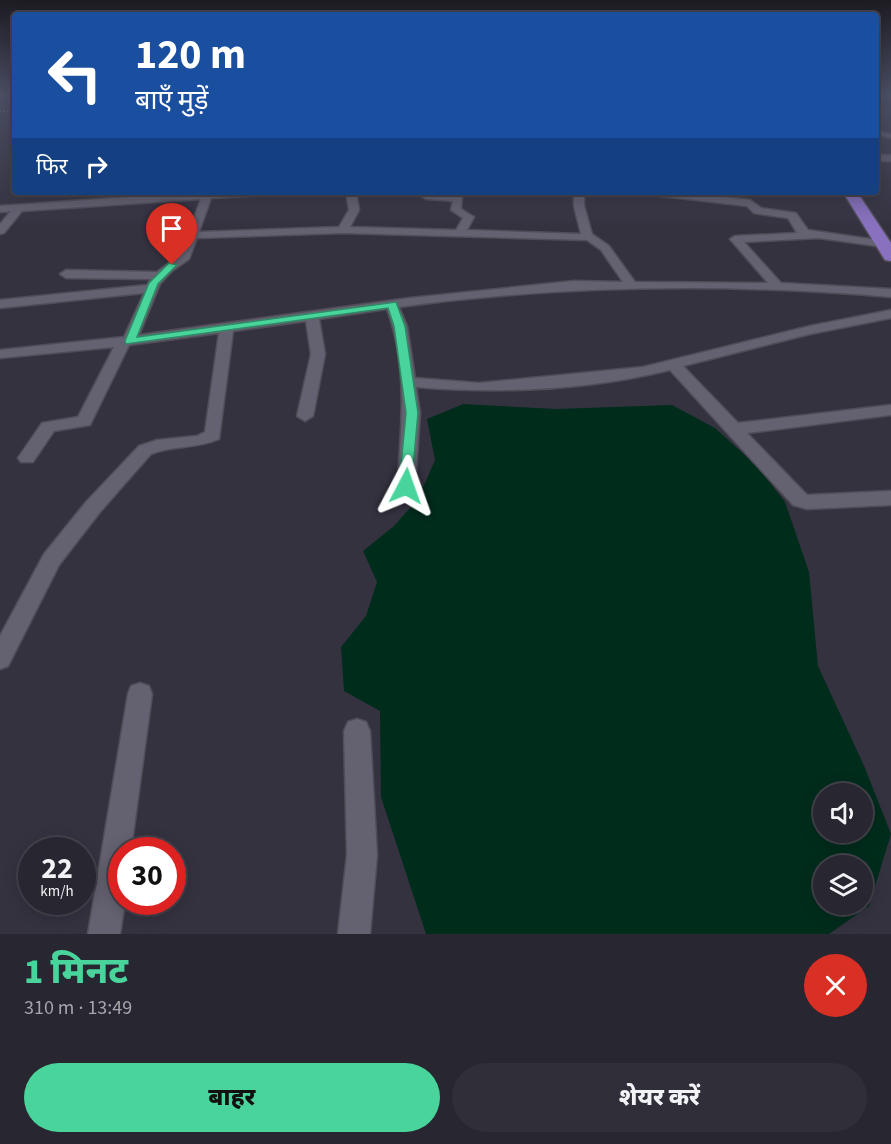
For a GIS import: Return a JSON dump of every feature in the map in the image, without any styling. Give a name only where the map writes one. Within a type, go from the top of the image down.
[{"type":"main road","points":[[853,195],[889,248]]},
{"type":"main road","points":[[854,195],[891,227]]},
{"type":"street","points":[[76,204],[81,195]]},
{"type":"street","points":[[0,208],[194,195]]},
{"type":"street","points":[[27,458],[48,427],[84,421],[127,342],[156,282],[186,257],[207,195]]},
{"type":"street","points":[[343,230],[354,210],[352,195]]},
{"type":"street","points":[[425,195],[458,197],[456,211],[469,217],[459,235]]},
{"type":"street","points":[[579,195],[579,206],[589,237],[605,249],[632,286]]},
{"type":"street","points":[[679,195],[750,203],[761,212],[774,236]]},
{"type":"street","points":[[0,231],[20,207]]},
{"type":"street","points":[[761,212],[792,215],[803,232],[889,248]]},
{"type":"street","points":[[192,235],[261,235],[343,230],[589,237]]},
{"type":"street","points":[[778,287],[735,239],[819,236]]},
{"type":"street","points":[[66,274],[156,282]]},
{"type":"street","points":[[0,304],[156,282]]},
{"type":"street","points":[[0,354],[127,342],[392,304],[574,285],[778,287],[891,292]]},
{"type":"street","points":[[392,304],[400,326],[412,413],[406,486]]},
{"type":"street","points":[[408,382],[478,388],[643,372],[810,330],[891,314]]},
{"type":"street","points":[[305,416],[318,354],[312,316]]},
{"type":"street","points":[[0,659],[51,560],[93,507],[145,450],[157,445],[200,441],[213,435],[226,329]]},
{"type":"street","points":[[673,364],[800,500],[807,502],[891,498]]},
{"type":"street","points":[[734,429],[891,410]]},
{"type":"street","points":[[104,934],[140,694]]},
{"type":"street","points":[[354,934],[362,855],[357,731]]},
{"type":"shaded area","points":[[463,404],[556,409],[672,405],[715,428],[757,466],[785,502],[809,572],[818,666],[871,783],[813,783],[813,843],[873,843],[873,788],[891,834],[873,893],[873,855],[813,855],[813,915],[856,915],[829,934],[426,934],[381,797],[380,711],[344,691],[341,647],[366,616],[377,582],[363,551],[394,526],[418,499],[435,460],[427,419]]},
{"type":"route","points":[[172,265],[154,283],[130,341],[392,304],[400,326],[412,413],[406,486]]}]
